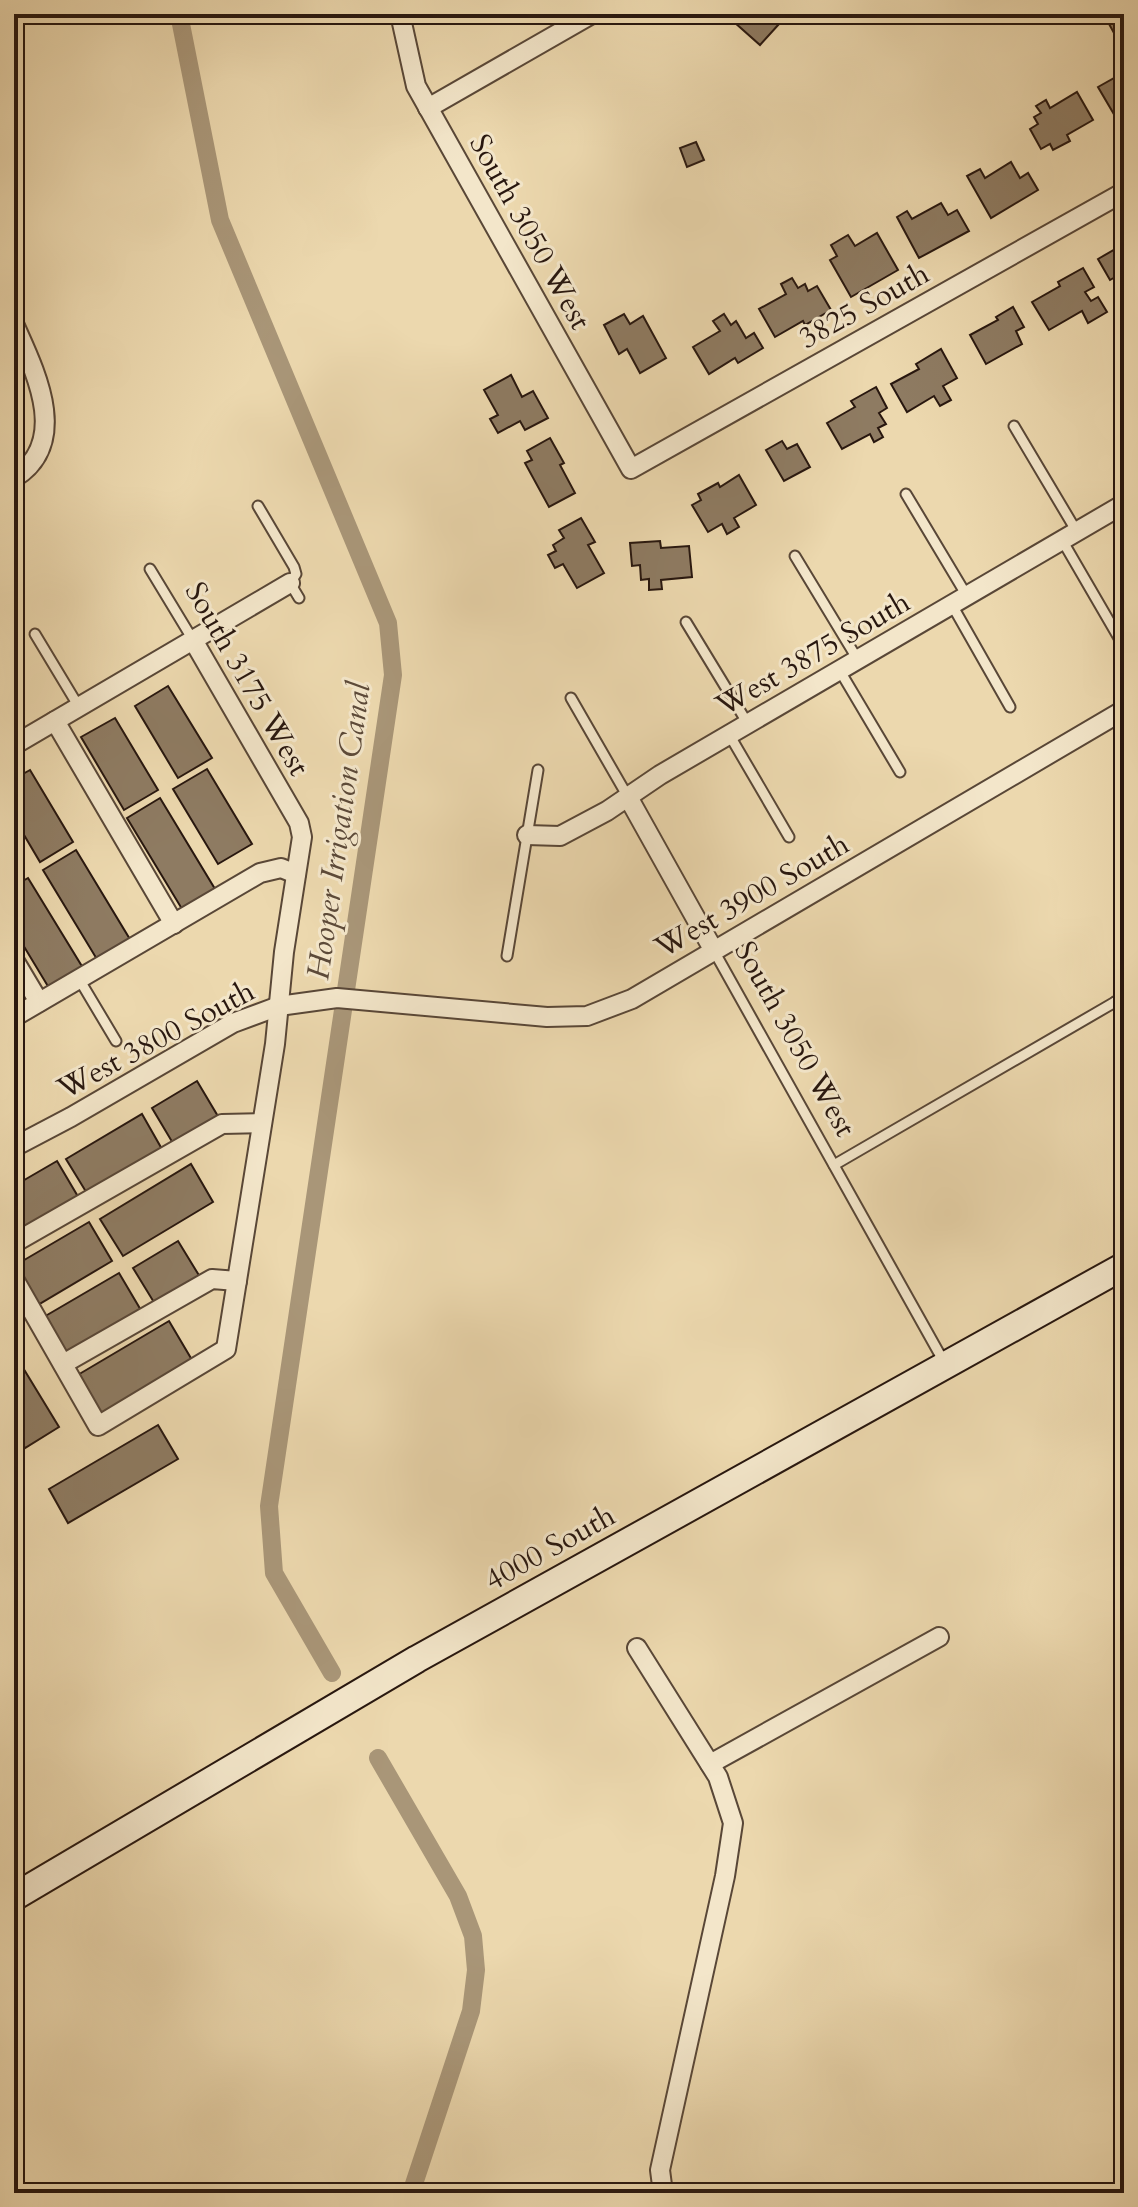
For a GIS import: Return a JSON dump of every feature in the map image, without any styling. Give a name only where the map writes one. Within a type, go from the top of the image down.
[{"type":"main road","name":"4000 South","points":[[14,1897],[417,1659],[1124,1266]]},
{"type":"street","name":"South 3050 West","points":[[400,14],[416,86],[631,469]]},
{"type":"street","points":[[428,108],[592,14]]},
{"type":"street","name":"3825 South","points":[[631,469],[1124,192]]},
{"type":"street","points":[[14,324],[41,384],[45,404],[44,431],[37,453],[25,471],[14,478]]},
{"type":"street","name":"West 3875 South","points":[[527,835],[560,836],[607,811],[748,724],[1124,504]]},
{"type":"street","points":[[14,745],[193,640],[294,590]]},
{"type":"street","name":"South 3175 West","points":[[63,1364],[98,1426],[226,1349],[262,1123],[288,1005],[296,874],[302,837],[299,823],[193,640]]},
{"type":"street","name":"West 3900 South","points":[[377,1000],[547,1017],[587,1016],[632,999],[1124,710]]},
{"type":"street","points":[[55,721],[174,924]]},
{"type":"street","name":"South 3050 West","points":[[628,797],[714,951]]},
{"type":"street","points":[[14,1017],[260,873],[281,868],[296,874]]},
{"type":"street","points":[[14,960],[39,1002]]},
{"type":"street","name":"West 3800 South","points":[[14,1147],[233,1023],[288,1005],[337,998],[377,1000]]},
{"type":"street","points":[[14,1243],[222,1124],[262,1123]]},
{"type":"street","points":[[14,1279],[63,1364],[212,1279],[237,1281]]},
{"type":"street","points":[[710,1764],[939,1637]]},
{"type":"street","points":[[637,1648],[718,1777],[733,1823],[725,1876],[660,2170],[663,2193]]},
{"type":"lane","points":[[1014,426],[1123,645]]},
{"type":"lane","points":[[906,494],[1010,707]]},
{"type":"lane","points":[[258,506],[294,567],[294,590]]},
{"type":"lane","points":[[795,556],[858,660]]},
{"type":"lane","name":"South 3175 West","points":[[150,569],[193,640]]},
{"type":"lane","points":[[686,622],[748,724]]},
{"type":"lane","points":[[35,634],[79,707]]},
{"type":"lane","points":[[840,671],[900,772]]},
{"type":"lane","name":"South 3050 West","points":[[571,698],[628,797]]},
{"type":"lane","points":[[730,736],[789,837]]},
{"type":"lane","points":[[507,956],[538,770]]},
{"type":"lane","name":"South 3050 West","points":[[714,951],[946,1365]]},
{"type":"lane","points":[[79,979],[116,1041]]},
{"type":"lane","points":[[834,1165],[1120,999],[1124,1017]]},
{"type":"building","points":[[725,14],[767,14],[779,24],[760,45]]},
{"type":"building","points":[[1124,16],[1124,42],[1120,44],[1109,24]]},
{"type":"building","points":[[1124,60],[1122,128],[1098,87],[1121,74],[1116,65]]},
{"type":"building","points":[[1077,92],[1093,120],[1067,135],[1070,141],[1053,150],[1050,144],[1041,149],[1030,129],[1038,124],[1034,117],[1041,113],[1036,106],[1046,100],[1050,108]]},
{"type":"building","points":[[696,142],[704,160],[687,167],[680,148]]},
{"type":"building","points":[[1011,162],[1020,178],[1028,173],[1038,190],[991,218],[967,176],[980,169],[985,178]]},
{"type":"building","points":[[941,203],[948,215],[957,210],[969,231],[919,258],[897,217],[907,211],[912,219]]},
{"type":"building","points":[[877,233],[898,270],[851,297],[830,260],[837,256],[831,245],[848,235],[855,246]]},
{"type":"building","points":[[1124,244],[1124,283],[1119,275],[1110,280],[1098,259]]},
{"type":"building","points":[[1083,268],[1094,287],[1085,292],[1091,301],[1098,297],[1107,312],[1088,323],[1082,311],[1049,330],[1032,302]]},
{"type":"building","points":[[792,278],[798,288],[805,284],[808,291],[817,286],[831,310],[775,337],[759,309],[786,294],[781,284]]},
{"type":"building","points":[[1013,307],[1024,327],[1016,331],[1022,344],[986,364],[970,335],[998,320],[996,317]]},
{"type":"building","points":[[624,314],[630,324],[643,316],[666,358],[640,373],[627,349],[619,354],[604,325]]},
{"type":"building","points":[[724,314],[731,325],[736,321],[746,338],[754,333],[763,348],[738,363],[735,358],[709,374],[693,347],[720,331],[713,321]]},
{"type":"building","points":[[941,349],[957,378],[943,386],[951,400],[940,406],[934,396],[907,412],[891,384],[919,369],[916,364]]},
{"type":"building","points":[[511,375],[522,397],[533,391],[548,418],[525,430],[520,421],[498,433],[490,419],[498,415],[484,390]]},
{"type":"building","points":[[876,387],[887,408],[879,413],[886,424],[878,428],[883,437],[874,442],[870,434],[842,449],[827,423],[855,407],[851,401]]},
{"type":"building","points":[[550,438],[564,463],[560,465],[575,493],[549,507],[525,463],[532,460],[527,451]]},
{"type":"building","points":[[782,441],[787,449],[797,444],[810,467],[784,481],[766,450]]},
{"type":"building","points":[[739,475],[756,505],[734,518],[739,527],[727,534],[722,524],[708,532],[692,505],[701,500],[698,494],[718,483],[720,487]]},
{"type":"building","points":[[581,518],[595,542],[588,545],[604,573],[577,588],[563,564],[555,568],[548,555],[556,551],[553,545],[564,538],[559,530]]},
{"type":"building","points":[[660,541],[661,548],[689,546],[692,577],[661,580],[662,589],[649,590],[649,579],[641,580],[640,565],[632,566],[630,543]]},
{"type":"building","points":[[168,686],[212,758],[178,778],[135,706]]},
{"type":"building","points":[[115,718],[158,790],[124,810],[81,737]]},
{"type":"building","points":[[207,769],[252,844],[218,864],[173,789]]},
{"type":"building","points":[[30,770],[73,842],[40,862],[14,818],[14,779]]},
{"type":"building","points":[[160,798],[215,889],[182,909],[127,818]]},
{"type":"building","points":[[76,850],[131,941],[98,961],[43,870]]},
{"type":"building","points":[[28,878],[83,968],[49,988],[14,930],[14,886]]},
{"type":"building","points":[[197,1081],[219,1118],[174,1145],[152,1108]]},
{"type":"building","points":[[142,1114],[163,1151],[88,1195],[66,1159]]},
{"type":"building","points":[[57,1161],[80,1200],[14,1239],[14,1186]]},
{"type":"building","points":[[191,1164],[213,1202],[123,1256],[100,1219]]},
{"type":"building","points":[[89,1222],[112,1261],[36,1306],[14,1266]]},
{"type":"building","points":[[178,1241],[200,1277],[155,1304],[133,1268]]},
{"type":"building","points":[[119,1273],[142,1312],[65,1357],[42,1318]]},
{"type":"building","points":[[169,1321],[192,1360],[99,1415],[76,1376]]},
{"type":"building","points":[[14,1353],[59,1427],[25,1448],[14,1429]]},
{"type":"building","points":[[158,1425],[178,1459],[68,1523],[49,1489]]},
{"type":"waterway","name":"Hooper Irrigation Canal","points":[[179,14],[220,220],[388,623],[393,675],[269,1506],[274,1573],[332,1673]]},
{"type":"waterway","name":"Hooper Irrigation Canal","points":[[378,1758],[458,1896],[473,1936],[476,1970],[471,2011],[411,2193]]}]
